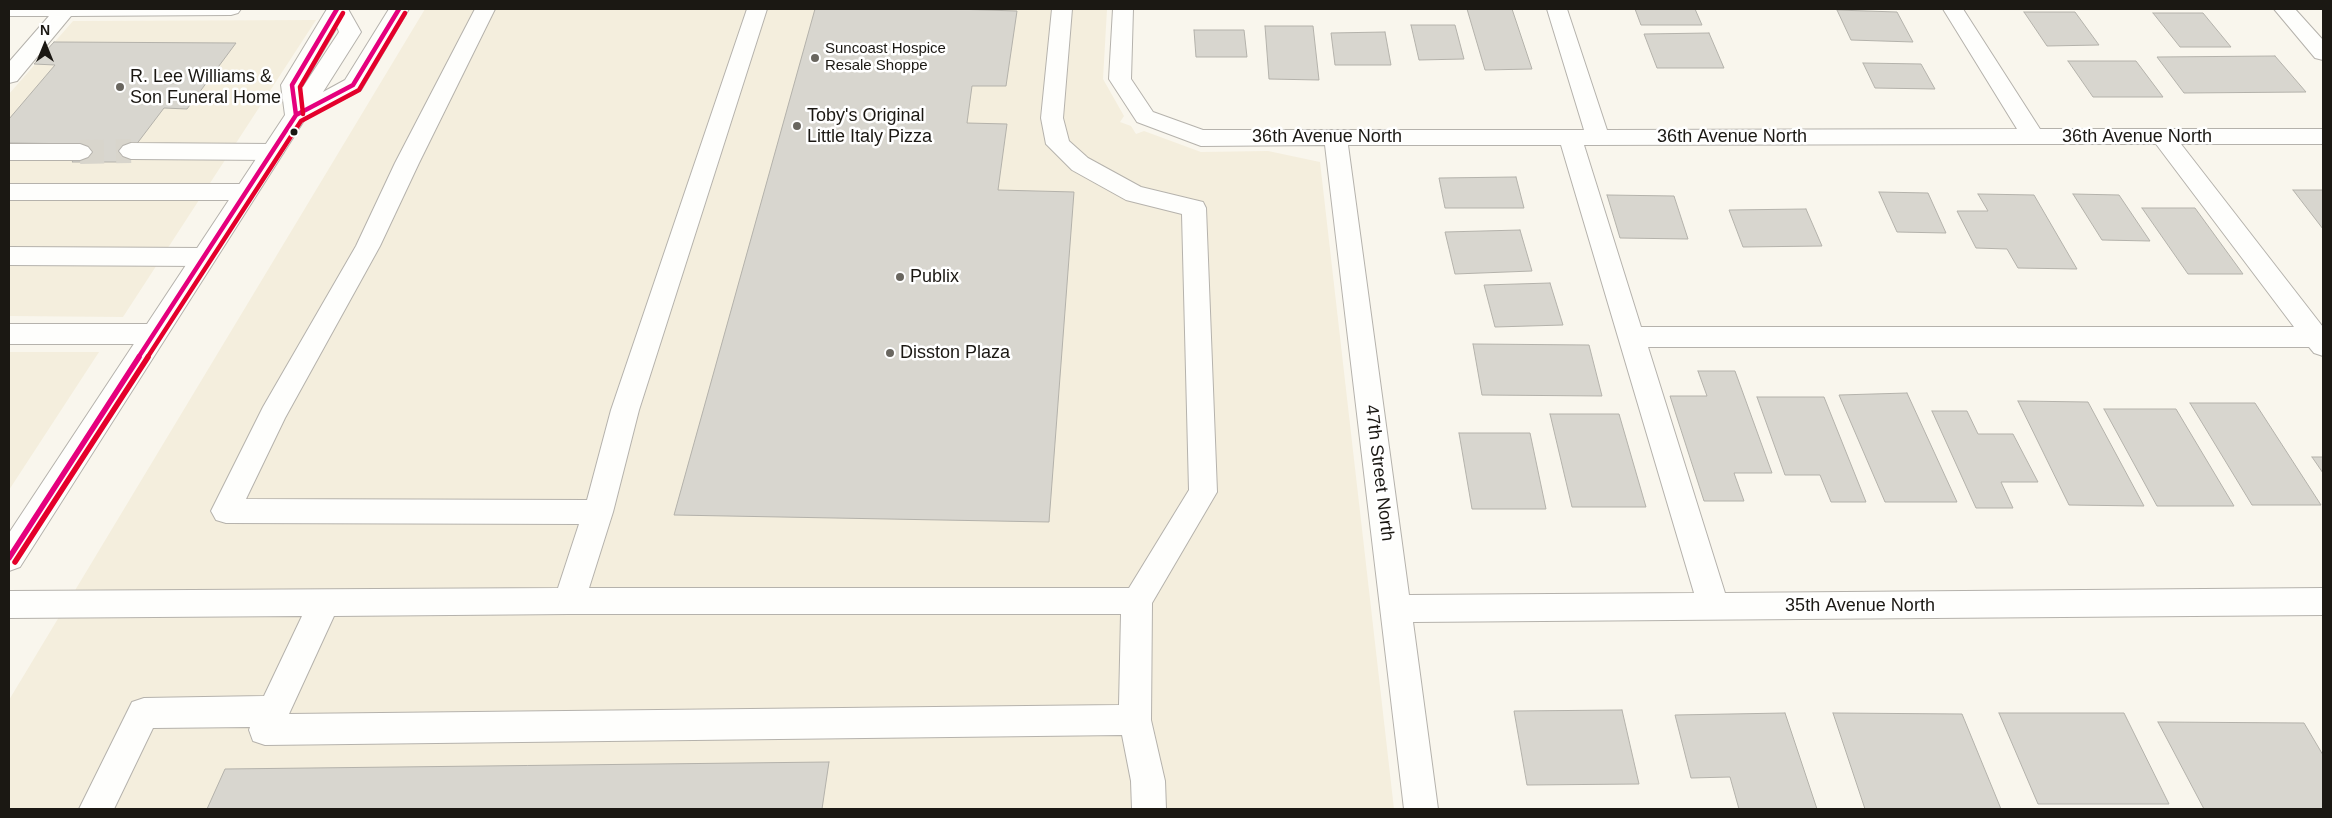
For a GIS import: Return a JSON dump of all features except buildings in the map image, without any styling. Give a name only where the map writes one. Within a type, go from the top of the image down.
[{"type":"street","points":[[9,10],[231,9]]},
{"type":"street","points":[[9,558],[350,32],[338,9]]},
{"type":"street","points":[[296,115],[353,85],[399,9]]},
{"type":"street","points":[[485,9],[407,163],[368,246],[273,415],[226,510],[598,512]]},
{"type":"street","points":[[569,601],[598,512],[625,410],[757,9]]},
{"type":"street","points":[[1062,9],[1052,118],[1058,144],[1080,164],[1134,194],[1194,208],[1203,492],[1137,601],[1134,720],[1148,781],[1148,809]]},
{"type":"street","name":"36th Avenue North","points":[[1123,9],[1120,79],[1145,117],[1201,138],[2323,136]]},
{"type":"street","points":[[1557,9],[1598,137]]},
{"type":"street","points":[[1953,9],[2034,138]]},
{"type":"street","points":[[9,76],[65,10]]},
{"type":"street","points":[[2290,15],[2323,22]]},
{"type":"street","points":[[2290,15],[2323,53]]},
{"type":"street","name":"47th Street North","points":[[1335,137],[1421,809]]},
{"type":"street","points":[[1570,137],[1714,607]]},
{"type":"street","points":[[2163,137],[2320,341]]},
{"type":"street","points":[[131,151],[272,152]]},
{"type":"street","points":[[9,152],[80,152]]},
{"type":"street","points":[[9,192],[246,192]]},
{"type":"street","points":[[9,256],[203,257]]},
{"type":"street","points":[[9,334],[154,334]]},
{"type":"street","points":[[1631,337],[2320,341]]},
{"type":"street","points":[[9,604],[569,601],[1137,601]]},
{"type":"street","name":"35th Avenue North","points":[[1396,609],[2323,602]]},
{"type":"street","points":[[324,603],[265,730],[1134,720]]},
{"type":"street","points":[[96,809],[144,714],[274,711]]},
{"type":"shaded area","points":[[425,9],[1107,9],[1103,79],[1124,116],[1120,122],[1131,126],[1136,134],[1144,131],[1201,152],[1268,151],[1320,162],[1394,809],[9,809],[9,700]]},
{"type":"shaded area","points":[[316,20],[123,317],[9,316],[9,94],[73,21]]},
{"type":"shaded area","points":[[9,352],[99,352],[9,490]]},
{"type":"tunnel","points":[[80,152],[131,151]]},
{"type":"transit line","points":[[296,115],[292,85],[337,9]]},
{"type":"transit line","points":[[9,558],[296,115],[353,85],[399,9]]},
{"type":"transit line","points":[[303,114],[300,87],[343,13]]},
{"type":"transit line","points":[[15,562],[301,121],[359,90],[405,13]]},
{"type":"place","name":"Suncoast Hospice Resale Shoppe","points":[[815,58]]},
{"type":"place","name":"R. Lee Williams & Son Funeral Home","points":[[120,87]]},
{"type":"place","name":"Toby's Original Little Italy Pizza","points":[[797,126]]},
{"type":"place","name":"Publix","points":[[900,277]]},
{"type":"place","name":"Disston Plaza","points":[[890,353]]}]
